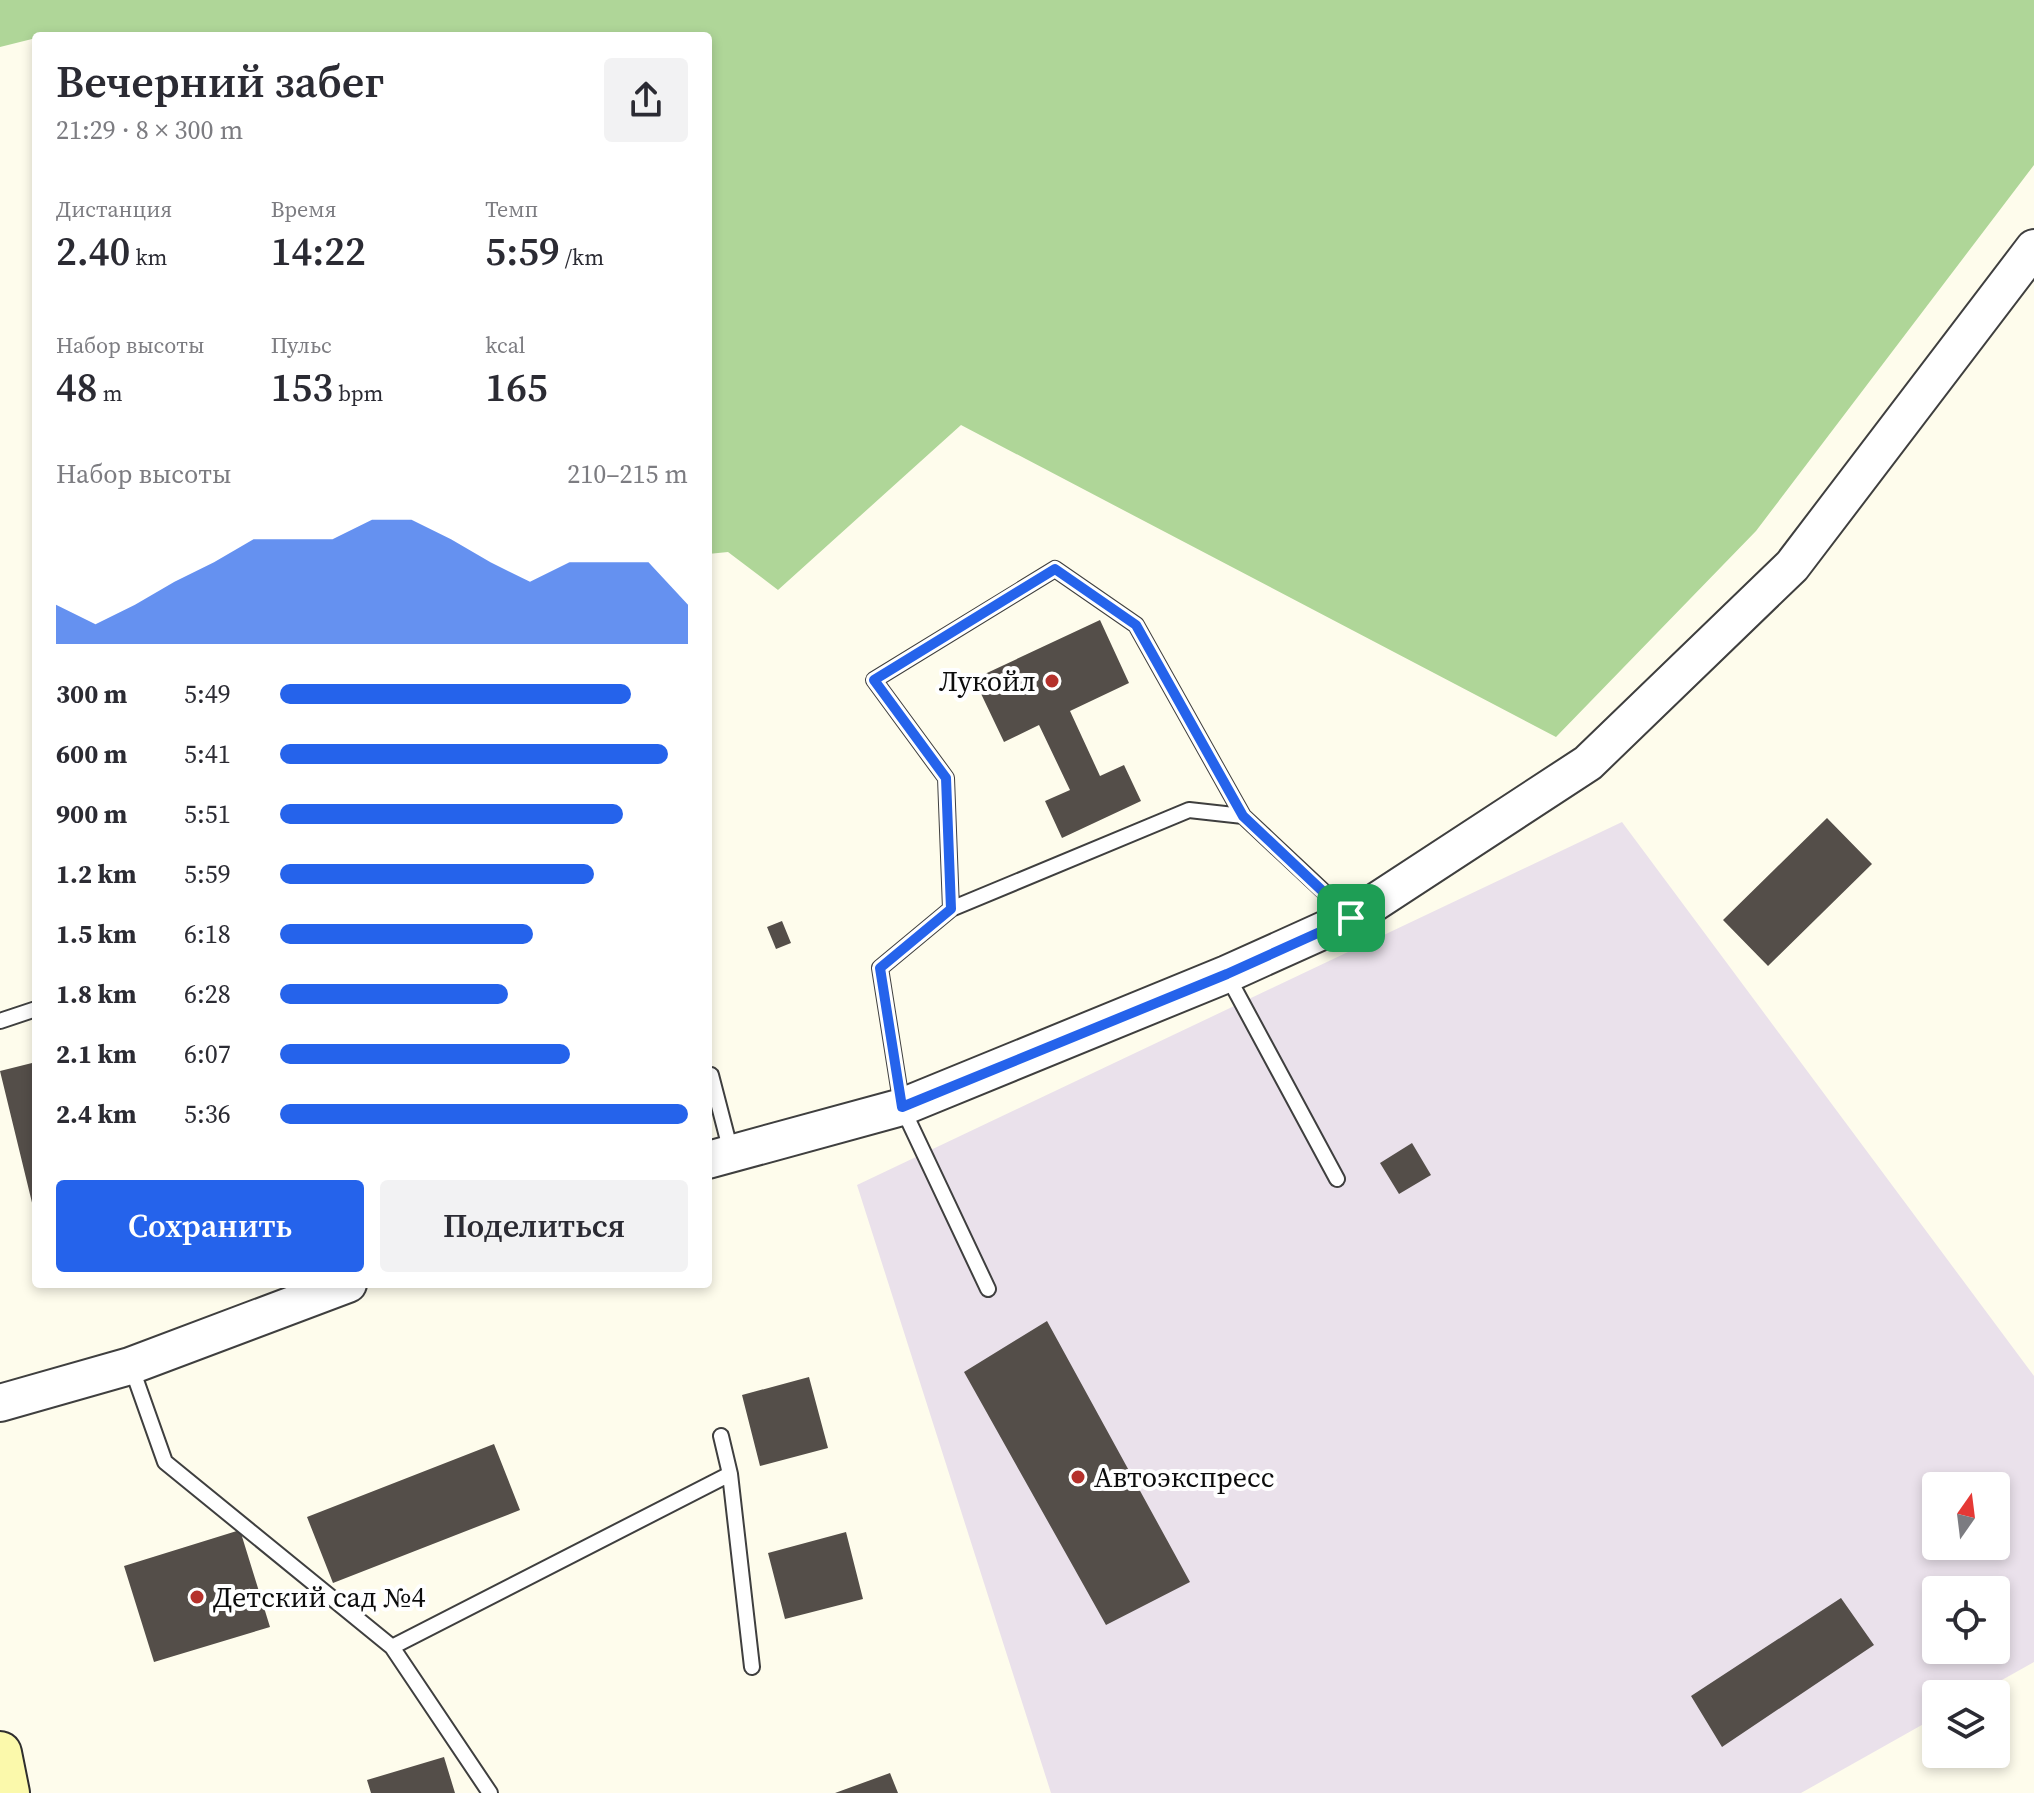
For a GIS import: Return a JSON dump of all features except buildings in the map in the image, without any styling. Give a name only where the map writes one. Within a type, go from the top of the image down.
[{"type":"main road","points":[[0,1753],[8,1793]]},
{"type":"street","points":[[720,1156],[902,1107],[1227,974],[1351,918],[1588,763],[1781,577],[1802,553],[2034,248]]},
{"type":"street","points":[[0,1403],[130,1366],[337,1288]]},
{"type":"lane","points":[[951,909],[946,778],[874,680],[1055,569],[1136,625],[1243,816],[1351,918]]},
{"type":"lane","points":[[988,1289],[902,1107],[880,968],[951,909],[1189,810],[1243,816]]},
{"type":"lane","points":[[1227,974],[1337,1179]]},
{"type":"lane","points":[[0,1021],[32,1010]]},
{"type":"lane","points":[[712,1084],[720,1156]]},
{"type":"lane","points":[[130,1366],[165,1462],[392,1647],[490,1793]]},
{"type":"lane","points":[[721,1436],[730,1474],[752,1667]]},
{"type":"lane","points":[[392,1647],[730,1474]]},
{"type":"shaded area","points":[[1622,822],[2034,1376],[2034,1662],[2002,1680],[1922,1680],[1922,1725],[1801,1793],[1051,1793],[857,1185]]},
{"type":"green space","points":[[0,0],[2034,0],[2034,165],[1756,531],[1556,737],[961,425],[778,590],[728,552],[712,554],[712,32],[32,32],[32,39],[0,47]]},
{"type":"place","name":"Лукойл","points":[[1052,681]]},
{"type":"place","name":"Автоэкспресс","points":[[1078,1477]]},
{"type":"place","name":"Детский сад №4","points":[[197,1597]]},
{"type":"route","points":[[1055,569],[1136,625],[1243,816],[1351,918],[1227,974],[902,1107],[880,968],[951,909],[946,778],[874,680],[1055,569]]}]
